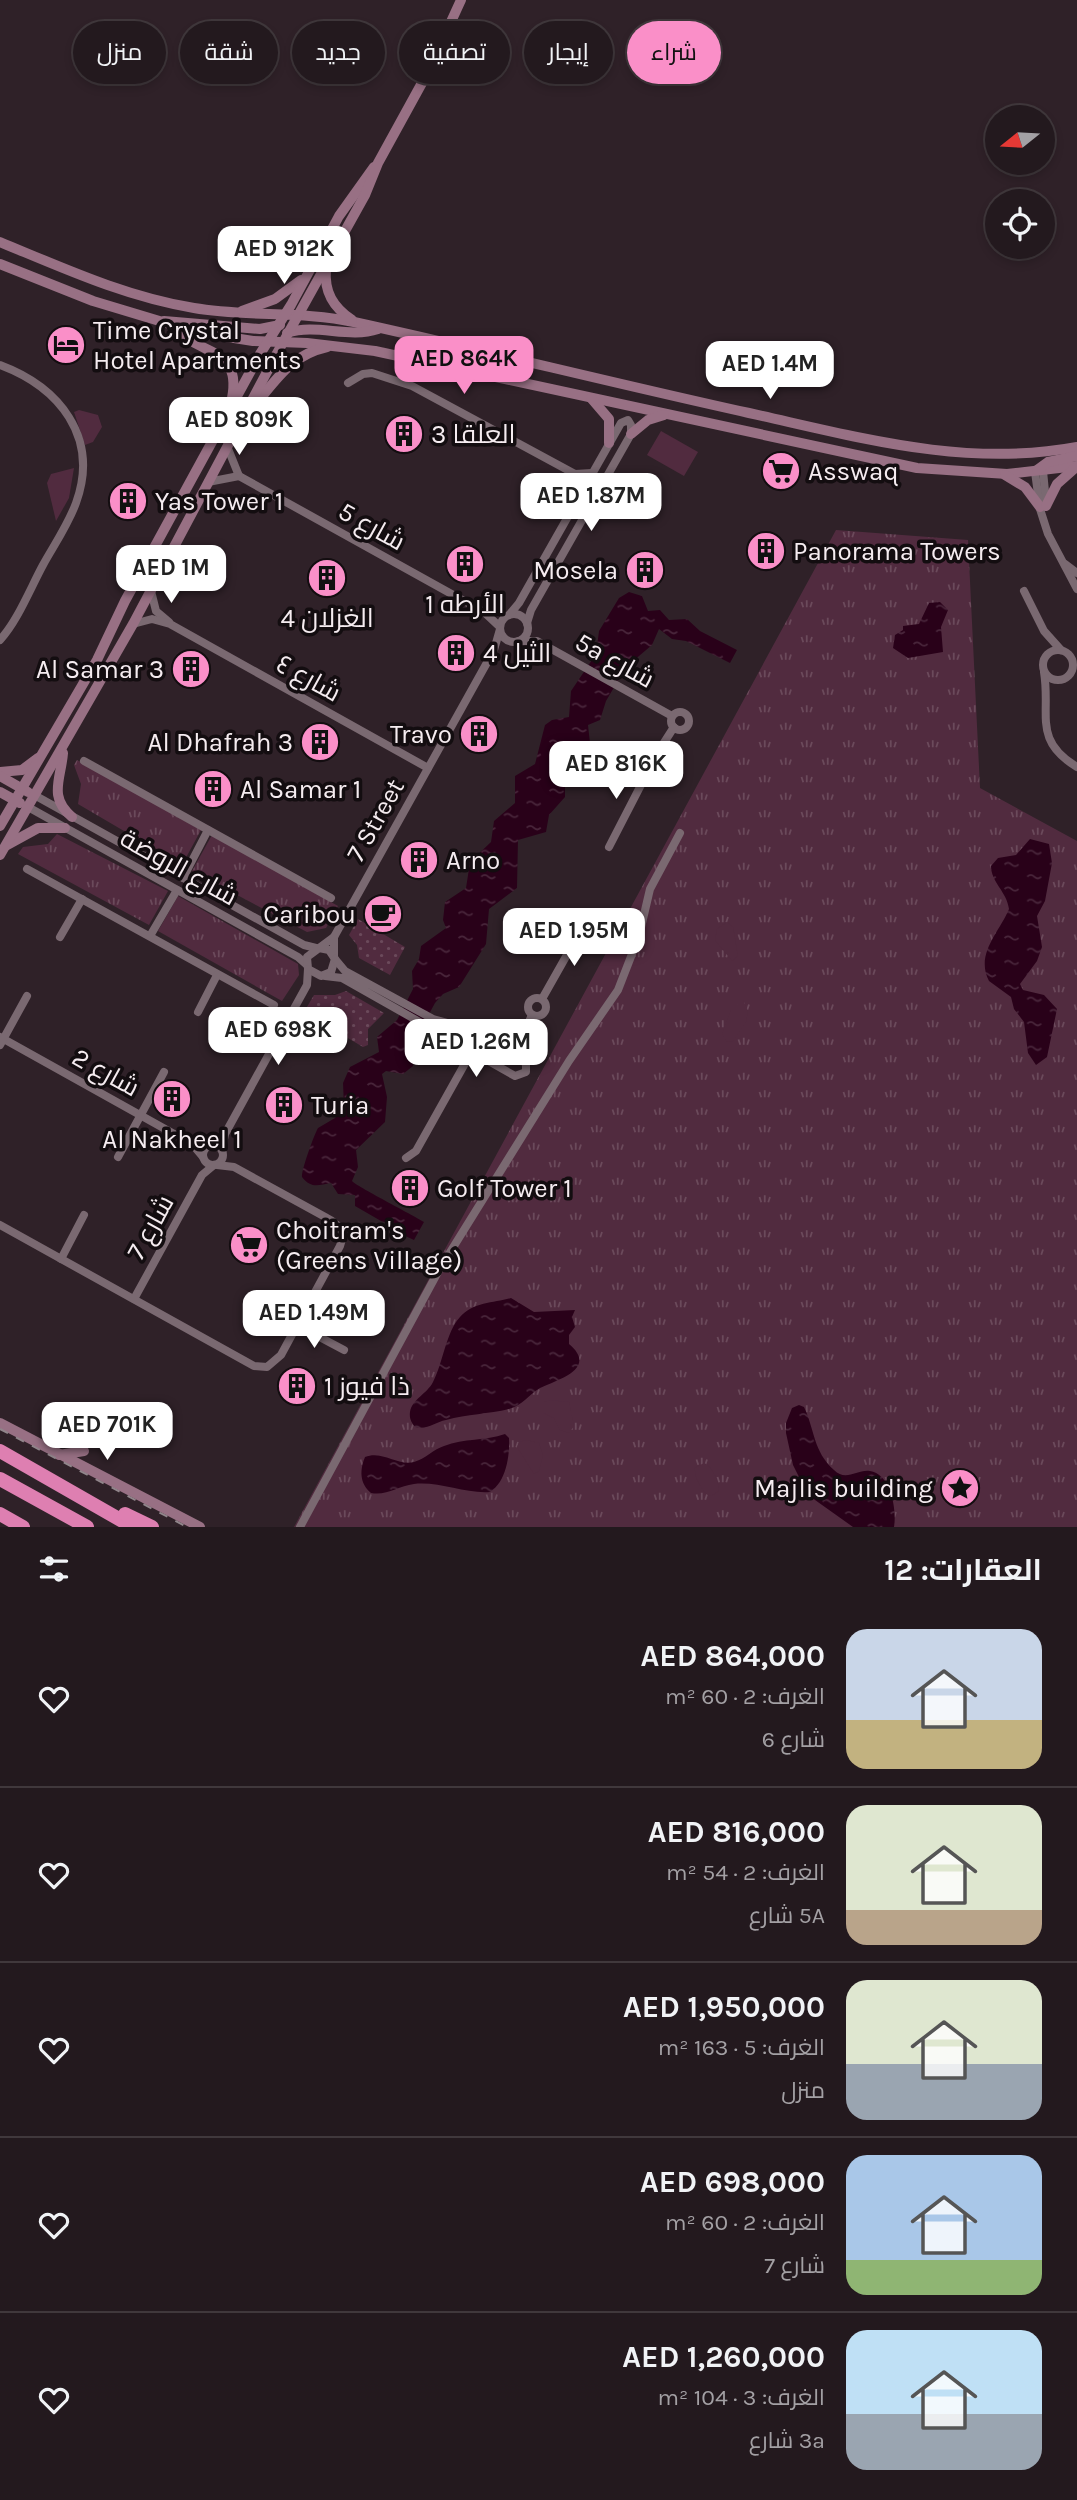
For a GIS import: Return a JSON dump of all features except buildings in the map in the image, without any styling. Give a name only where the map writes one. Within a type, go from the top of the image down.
[{"type":"highway","points":[[0,1451],[134,1527]]},
{"type":"highway","points":[[0,1479],[87,1527]]},
{"type":"highway","points":[[84,1497],[152,1527]]},
{"type":"highway","points":[[0,1514],[23,1527]]},
{"type":"main road","points":[[158,322],[174,320],[260,329],[289,319],[305,305],[433,63],[461,0]]},
{"type":"main road","points":[[2,851],[64,748],[151,591],[243,417],[310,270],[347,203],[378,163]]},
{"type":"main road","points":[[0,242],[146,298],[229,313],[357,323],[900,446],[1035,464],[1077,466]]},
{"type":"main road","points":[[328,263],[325,282],[330,299],[357,323]]},
{"type":"main road","points":[[0,264],[93,301],[174,327],[375,351],[917,468],[1005,474],[1077,447]]},
{"type":"main road","points":[[229,313],[275,299],[310,270]]},
{"type":"main road","points":[[279,339],[289,319]]},
{"type":"main road","points":[[174,327],[185,337],[213,350],[226,362],[233,380],[230,407]]},
{"type":"main road","points":[[307,343],[301,339],[301,333],[316,330],[359,333],[378,329]]},
{"type":"main road","points":[[0,826],[46,751],[260,354],[279,339],[316,330]]},
{"type":"main road","points":[[243,417],[292,362],[313,351],[335,346]]},
{"type":"main road","points":[[589,397],[599,404],[609,419],[609,443]]},
{"type":"main road","points":[[631,434],[648,420],[669,414]]},
{"type":"main road","points":[[1035,464],[1077,456]]},
{"type":"main road","points":[[1005,474],[1025,487],[1043,510],[1057,484],[1077,466]]},
{"type":"main road","points":[[64,748],[56,793],[72,817]]},
{"type":"main road","points":[[0,774],[22,770],[46,751]]},
{"type":"main road","points":[[0,774],[36,796]]},
{"type":"main road","points":[[0,792],[28,807]]},
{"type":"main road","points":[[2,851],[38,828],[65,828]]},
{"type":"main road","points":[[0,1423],[64,1449],[200,1527]]},
{"type":"main road","points":[[64,1449],[84,1451]]},
{"type":"street","points":[[0,365],[37,382],[64,408],[77,434],[83,476],[72,513],[0,640]]},
{"type":"street","points":[[348,383],[358,376],[372,373],[412,386],[575,474],[592,473]]},
{"type":"street","points":[[494,650],[517,642],[527,634],[531,610],[631,434],[630,422],[623,421],[609,443],[519,604],[500,628],[503,637],[517,642]]},
{"type":"street","points":[[208,482],[239,476],[227,446]]},
{"type":"street","points":[[1035,464],[1051,542],[1077,589]]},
{"type":"street","points":[[575,474],[582,491]]},
{"type":"street","name":"شارع 5","points":[[239,476],[484,612],[500,628]]},
{"type":"street","points":[[1065,564],[1077,573]]},
{"type":"street","name":"شارع ٤","points":[[151,591],[153,607],[170,624]]},
{"type":"street","points":[[1024,591],[1044,631],[1074,661],[1069,678],[1045,698]]},
{"type":"street","name":"شارع 5","points":[[484,612],[508,616]]},
{"type":"street","points":[[508,616],[517,614],[527,624]]},
{"type":"street","name":"شارع ٤","points":[[133,624],[152,619],[170,624],[428,768]]},
{"type":"street","name":"5a شارع","points":[[527,624],[537,641],[672,716]]},
{"type":"street","name":"7 Street","points":[[334,937],[494,650],[500,628]]},
{"type":"street","points":[[1044,631],[1045,724],[1049,741],[1060,756],[1077,767]]},
{"type":"street","name":"5a شارع","points":[[517,642],[537,641]]},
{"type":"street","points":[[1046,655],[1061,650]]},
{"type":"street","points":[[1044,672],[1051,679],[1069,678]]},
{"type":"street","points":[[610,847],[674,727],[672,716],[683,712],[689,719],[686,728],[674,727]]},
{"type":"street","points":[[84,761],[331,898]]},
{"type":"street","name":"شارع الروضة","points":[[36,796],[304,945],[317,948]]},
{"type":"street","name":"شارع الروضة","points":[[28,807],[177,890],[307,967]]},
{"type":"street","points":[[183,878],[208,830]]},
{"type":"street","points":[[300,1527],[436,1277],[569,1061],[618,990],[639,936],[650,889],[680,833]]},
{"type":"street","points":[[27,869],[274,1006]]},
{"type":"street","points":[[150,936],[177,890]]},
{"type":"street","points":[[60,937],[82,899]]},
{"type":"street","points":[[215,1165],[223,1152],[225,1134],[307,985],[309,953],[334,937]]},
{"type":"street","points":[[307,985],[333,969],[334,937]]},
{"type":"street","points":[[317,948],[326,948],[345,971],[432,1023],[454,1041],[519,1076],[526,1072],[526,1064],[512,1054],[461,1027],[432,1023]]},
{"type":"street","points":[[542,999],[568,953]]},
{"type":"street","points":[[307,967],[323,976],[341,978],[399,1005]]},
{"type":"street","points":[[198,1012],[217,975]]},
{"type":"street","points":[[1,1040],[27,996]]},
{"type":"street","points":[[532,1015],[528,1008],[529,1002],[533,998],[542,999]]},
{"type":"street","points":[[532,1015],[545,1012],[542,999]]},
{"type":"street","points":[[512,1054],[532,1015]]},
{"type":"street","points":[[454,1041],[454,1031],[461,1027]]},
{"type":"street","name":"شارع 2","points":[[1,1040],[192,1144],[204,1158]]},
{"type":"street","points":[[406,1158],[416,1151],[473,1052]]},
{"type":"street","points":[[118,1157],[164,1072]]},
{"type":"street","points":[[225,1134],[211,1144],[223,1152],[234,1167]]},
{"type":"street","name":"شارع 2","points":[[192,1144],[211,1144]]},
{"type":"street","name":"شارع 7","points":[[134,1299],[202,1175],[204,1150],[211,1144]]},
{"type":"street","points":[[0,1225],[258,1367],[275,1363],[341,1246],[341,1229],[327,1217],[234,1167],[215,1165],[204,1158]]},
{"type":"street","name":"شارع 7","points":[[202,1175],[215,1165]]},
{"type":"street","points":[[61,1259],[84,1215]]},
{"type":"street","points":[[297,1325],[344,1350]]},
{"type":"green space","points":[[79,410],[98,415],[102,427],[93,442],[85,445],[74,412]]},
{"type":"green space","points":[[661,431],[698,452],[684,476],[647,455]]},
{"type":"green space","points":[[74,468],[69,498],[56,521],[47,483],[51,474]]},
{"type":"green space","points":[[836,530],[968,540],[980,788],[1077,841],[1077,1527],[294,1527]]},
{"type":"green space","points":[[77,760],[201,830],[182,865],[78,804],[81,784],[74,765]]},
{"type":"green space","points":[[57,834],[168,891],[149,925],[18,854],[23,847],[48,844]]},
{"type":"green space","points":[[212,835],[338,906],[326,928],[307,932],[192,871]]},
{"type":"green space","points":[[178,896],[298,964],[299,975],[282,1001],[158,931]]},
{"type":"green space","points":[[358,919],[405,947],[390,975],[359,958],[357,945],[349,935]]},
{"type":"green space","points":[[727,922],[733,927],[738,956],[732,961],[715,940],[717,929]]},
{"type":"green space","points":[[346,991],[384,1013],[368,1029],[368,1045],[363,1047],[304,1012],[314,995],[335,995]]},
{"type":"green space","points":[[743,1000],[748,1011],[746,1022],[733,1041],[727,1042],[722,1034],[731,1010]]},
{"type":"green space","points":[[548,1400],[569,1402],[574,1426],[569,1433],[560,1430],[554,1418],[543,1413],[543,1403]]},
{"type":"green space","points":[[526,1440],[539,1443],[543,1455],[539,1471],[534,1474],[517,1447],[519,1442]]},
{"type":"green space","points":[[704,1463],[712,1471],[719,1487],[719,1491],[711,1496],[699,1484],[696,1475],[695,1468]]},
{"type":"water","points":[[629,592],[642,596],[648,611],[660,610],[669,620],[687,619],[700,631],[737,650],[730,663],[686,641],[672,639],[659,629],[652,645],[626,667],[606,701],[600,720],[588,725],[590,743],[587,755],[565,770],[565,797],[549,815],[546,832],[518,840],[517,888],[489,909],[486,944],[459,987],[443,994],[435,1003],[416,1038],[413,1066],[403,1074],[386,1071],[382,1074],[387,1097],[385,1122],[356,1150],[358,1167],[352,1181],[424,1222],[414,1240],[403,1235],[398,1225],[381,1221],[355,1206],[355,1195],[338,1194],[331,1183],[315,1185],[305,1181],[302,1173],[308,1153],[318,1128],[335,1118],[344,1107],[343,1083],[350,1067],[379,1052],[377,1037],[397,1020],[413,989],[412,971],[419,959],[421,946],[446,928],[443,920],[445,902],[466,888],[470,862],[491,842],[494,821],[515,803],[515,776],[535,764],[545,725],[552,720],[569,717],[571,691],[596,654],[599,631],[619,598]]},
{"type":"water","points":[[940,602],[948,610],[941,627],[943,652],[908,658],[893,648],[895,635],[903,630],[903,626],[919,624],[929,603]]},
{"type":"water","points":[[1030,839],[1049,844],[1052,863],[1045,901],[1037,916],[1042,947],[1037,961],[1020,984],[1023,990],[1044,995],[1057,1009],[1047,1057],[1036,1065],[1028,1053],[1024,1022],[1014,1009],[1011,997],[989,981],[985,971],[990,944],[1009,909],[991,866],[998,858],[1016,855]]},
{"type":"water","points":[[511,1298],[534,1312],[575,1310],[572,1317],[575,1327],[569,1335],[569,1344],[577,1353],[577,1367],[564,1377],[540,1388],[514,1407],[415,1427],[410,1417],[411,1407],[433,1382],[455,1323],[471,1308]]},
{"type":"water","points":[[799,1405],[804,1407],[822,1455],[834,1470],[843,1475],[870,1471],[883,1479],[891,1494],[894,1527],[853,1527],[808,1495],[793,1465],[786,1433],[786,1423],[792,1408]]},
{"type":"water","points":[[505,1434],[509,1438],[506,1468],[500,1482],[490,1492],[423,1484],[408,1485],[377,1494],[367,1489],[363,1480],[362,1466],[365,1457],[371,1455],[408,1463],[422,1459],[440,1447],[452,1443]]},
{"type":"railway","points":[[0,1429],[187,1527]]},
{"type":"place","name":"Time Crystal Hotel Apartments","points":[[66,345]]},
{"type":"place","name":"العلقا 3","points":[[404,434]]},
{"type":"place","name":"Asswaq","points":[[781,471]]},
{"type":"place","name":"Yas Tower 1","points":[[128,501]]},
{"type":"place","name":"Panorama Towers","points":[[766,551]]},
{"type":"place","name":"الأرطه 1","points":[[465,564]]},
{"type":"place","name":"Mosela","points":[[645,570]]},
{"type":"place","name":"الغزلان 4","points":[[327,578]]},
{"type":"place","name":"الثيل 4","points":[[456,653]]},
{"type":"place","name":"Al Samar 3","points":[[191,669]]},
{"type":"place","name":"Travo","points":[[479,734]]},
{"type":"place","name":"Al Dhafrah 3","points":[[320,742]]},
{"type":"place","name":"Al Samar 1","points":[[213,789]]},
{"type":"place","name":"Arno","points":[[419,860]]},
{"type":"place","name":"Caribou","points":[[383,914]]},
{"type":"place","name":"Al Nakheel 1","points":[[172,1099]]},
{"type":"place","name":"Turia","points":[[284,1105]]},
{"type":"place","name":"Golf Tower 1","points":[[410,1188]]},
{"type":"place","name":"Choitram's (Greens Village)","points":[[249,1245]]},
{"type":"place","name":"ذا فيوز 1","points":[[297,1386]]},
{"type":"place","name":"Majlis building","points":[[960,1488]]}]
